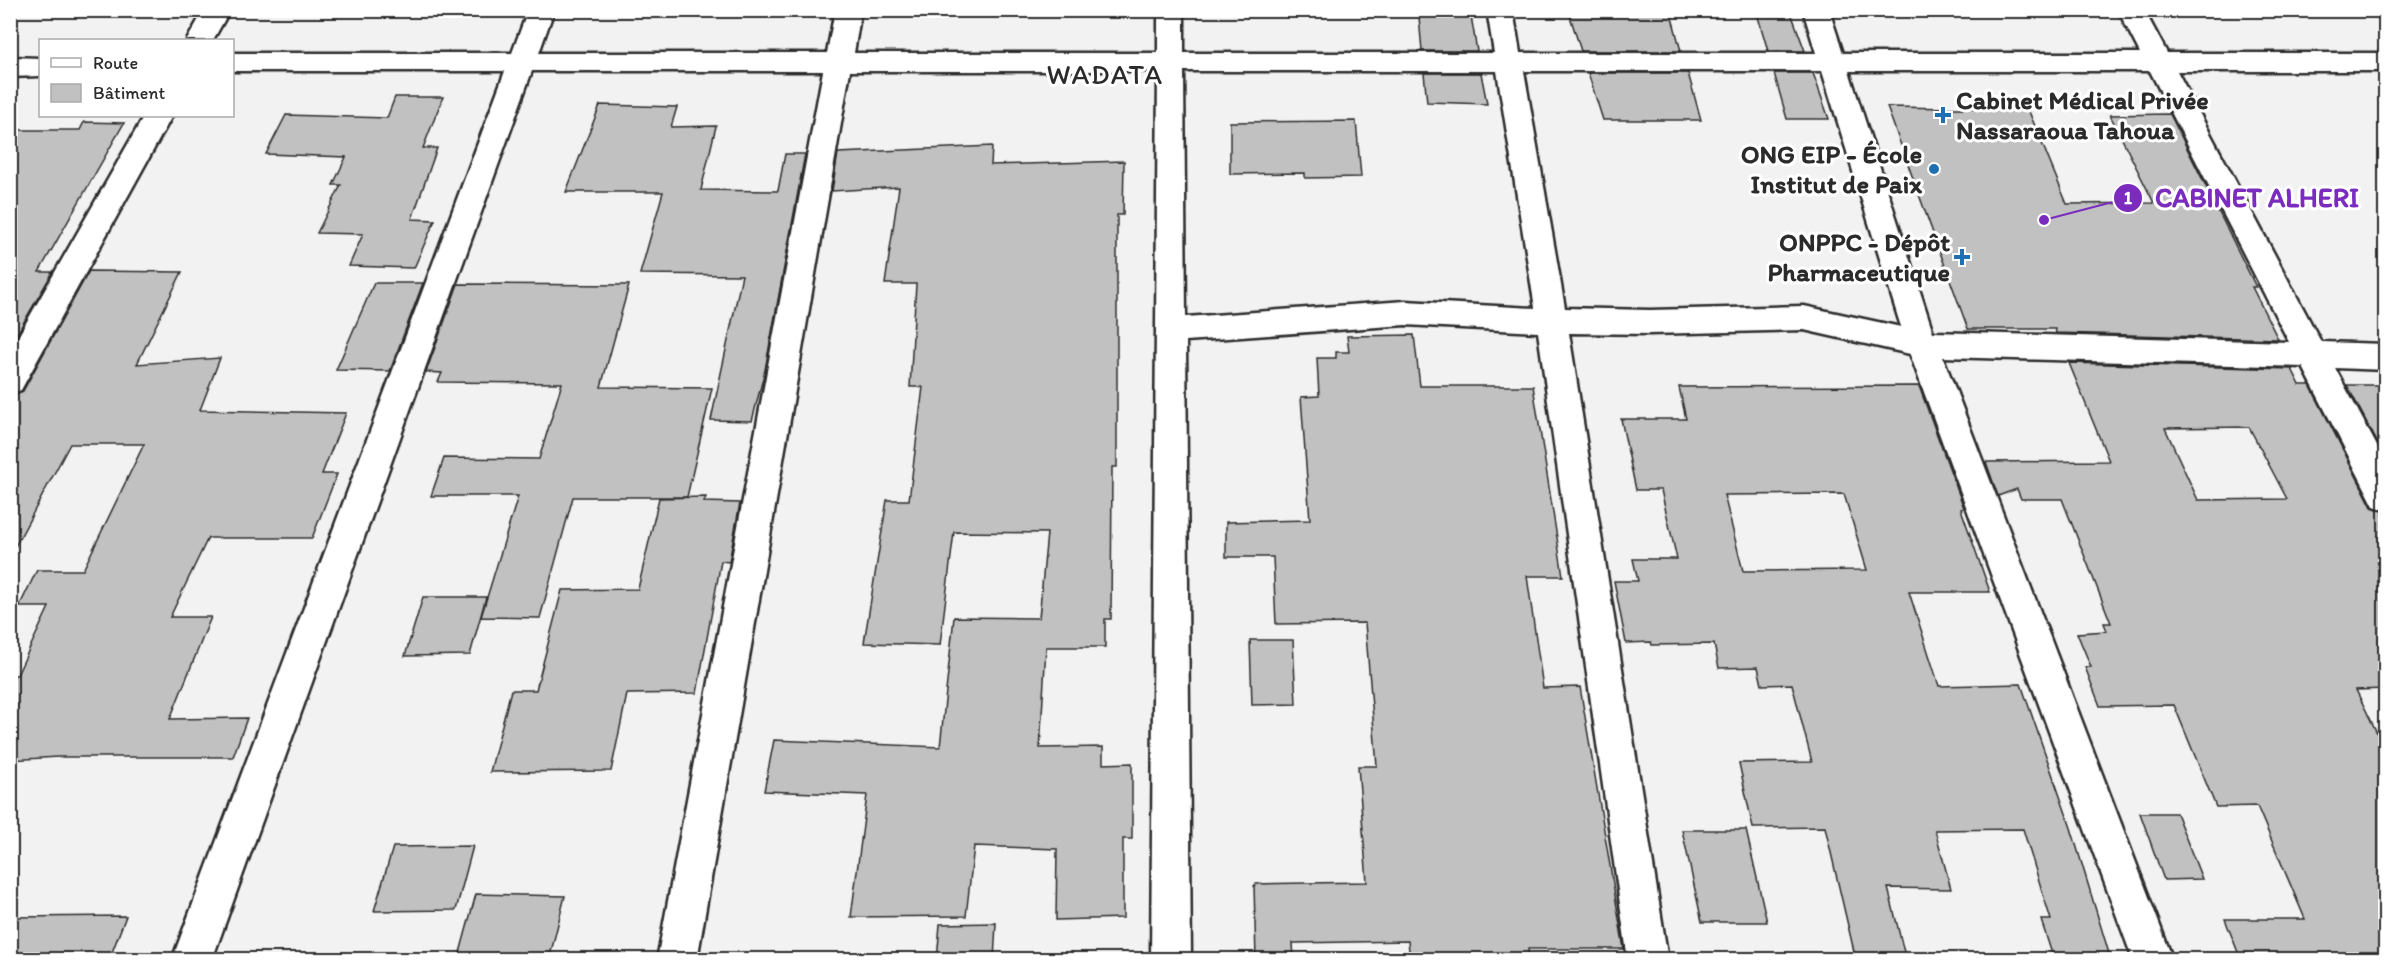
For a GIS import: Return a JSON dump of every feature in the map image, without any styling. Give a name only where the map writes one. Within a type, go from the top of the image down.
[{"type":"street","points":[[201,39],[216,10]]},
{"type":"street","points":[[192,960],[541,10]]},
{"type":"street","points":[[677,960],[848,10]]},
{"type":"street","points":[[1171,10],[1171,960]]},
{"type":"street","points":[[1500,10],[1552,320],[1648,960]]},
{"type":"street","points":[[1816,10],[1922,344],[2153,960]]},
{"type":"street","points":[[2131,10],[2385,496]]},
{"type":"street","points":[[234,62],[1833,60],[2385,62]]},
{"type":"street","points":[[10,68],[39,67]]},
{"type":"street","points":[[10,381],[157,117]]},
{"type":"street","points":[[1172,330],[1405,313],[1484,319],[1650,322],[1804,318],[1922,344],[2312,357],[2385,357]]},
{"type":"building","points":[[1436,10],[1470,10],[1477,51],[1422,51],[1419,17],[1436,17]]},
{"type":"building","points":[[1620,10],[1670,10],[1681,51],[1581,51],[1569,13],[1621,13]]},
{"type":"building","points":[[1756,10],[1790,10],[1805,51],[1768,51]]},
{"type":"building","points":[[1424,73],[1481,73],[1487,104],[1427,102]]},
{"type":"building","points":[[1588,73],[1688,73],[1701,120],[1603,120]]},
{"type":"building","points":[[1774,73],[1813,73],[1829,119],[1787,119]]},
{"type":"building","points":[[395,97],[443,97],[423,148],[437,148],[412,219],[435,220],[414,268],[349,266],[363,234],[317,233],[341,185],[333,185],[346,157],[266,154],[286,115],[387,118]]},
{"type":"building","points":[[600,105],[677,107],[671,127],[716,126],[701,190],[778,191],[785,154],[805,154],[765,370],[752,421],[711,420],[742,275],[640,274],[663,192],[566,192]]},
{"type":"building","points":[[1887,107],[2028,109],[2067,204],[2154,203],[2110,115],[2170,114],[2256,287],[2252,287],[2278,339],[2056,333],[2055,329],[1968,329]]},
{"type":"building","points":[[1356,121],[1361,177],[1305,178],[1305,173],[1230,174],[1230,122]]},
{"type":"building","points":[[84,122],[124,123],[39,272],[53,272],[10,346],[10,130],[80,130]]},
{"type":"building","points":[[992,146],[991,165],[1124,161],[1123,215],[1117,215],[1117,467],[1112,467],[1111,619],[1105,619],[1105,647],[1046,647],[1040,748],[1103,747],[1103,764],[1132,763],[1132,839],[1123,839],[1123,918],[1056,920],[1057,849],[974,846],[966,916],[851,917],[867,795],[764,791],[774,740],[940,747],[954,617],[1039,618],[1047,533],[954,532],[940,645],[864,643],[887,500],[909,500],[923,387],[910,387],[916,284],[885,284],[899,187],[832,191],[838,153]]},
{"type":"building","points":[[89,271],[182,272],[137,364],[220,358],[200,410],[346,413],[322,474],[337,474],[312,538],[208,538],[170,617],[211,617],[170,719],[247,718],[233,757],[58,757],[10,760],[10,675],[17,675],[49,607],[19,607],[37,570],[83,570],[144,444],[70,444],[10,556],[10,396],[23,391]]},
{"type":"building","points":[[374,283],[423,283],[390,371],[336,370]]},
{"type":"building","points":[[458,284],[629,285],[601,387],[712,388],[687,497],[573,497],[540,618],[481,617],[518,496],[431,496],[444,458],[539,459],[562,383],[438,382],[442,373],[426,372]]},
{"type":"building","points":[[1414,335],[1420,386],[1533,386],[1563,576],[1527,576],[1543,688],[1580,687],[1624,949],[1528,949],[1529,960],[1410,960],[1408,941],[1293,943],[1294,959],[1256,959],[1254,886],[1256,884],[1367,882],[1358,766],[1377,766],[1365,623],[1276,624],[1273,557],[1226,557],[1226,522],[1310,520],[1301,397],[1319,396],[1317,358],[1336,358],[1336,352],[1349,352],[1347,336]]},
{"type":"building","points":[[2069,363],[2292,369],[2300,385],[2310,385],[2372,507],[2385,512],[2385,689],[2356,690],[2385,749],[2385,960],[2241,960],[2225,919],[2305,919],[2257,806],[2216,807],[2174,705],[2100,706],[2085,667],[2091,667],[2077,633],[2107,631],[2104,623],[2111,623],[2062,499],[2021,499],[2017,489],[1998,496],[1986,462],[2109,461]],"holes":[[[2249,427],[2287,499],[2198,500],[2165,428]]]},
{"type":"building","points":[[2347,385],[2385,385],[2385,457]]},
{"type":"building","points":[[1919,386],[1964,508],[1961,509],[1990,592],[1909,592],[1939,686],[2021,684],[2071,828],[2111,960],[2054,960],[2041,920],[2051,920],[2023,829],[1935,830],[1951,889],[1888,888],[1906,960],[1856,960],[1825,827],[1753,828],[1739,763],[1812,762],[1792,684],[1762,685],[1758,667],[1719,668],[1714,644],[1626,643],[1614,581],[1638,581],[1633,559],[1677,559],[1661,490],[1636,490],[1621,419],[1686,419],[1679,387]],"holes":[[[1844,494],[1867,570],[1743,571],[1724,495]]]},
{"type":"building","points":[[706,497],[704,502],[740,503],[729,562],[721,561],[697,693],[627,694],[611,771],[490,772],[511,690],[536,690],[562,590],[638,589],[659,498]]},
{"type":"building","points":[[423,597],[486,597],[470,655],[405,656]]},
{"type":"building","points":[[1250,640],[1293,640],[1296,704],[1252,705]]},
{"type":"building","points":[[2140,813],[2176,813],[2202,879],[2164,880]]},
{"type":"building","points":[[1682,830],[1746,830],[1767,922],[1702,922]]},
{"type":"building","points":[[473,846],[456,910],[374,911],[393,847]]},
{"type":"building","points":[[476,894],[565,896],[549,960],[458,960]]},
{"type":"building","points":[[126,916],[109,960],[10,960],[10,917]]},
{"type":"building","points":[[996,923],[994,960],[937,960],[940,924]]},
{"type":"place","name":"Cabinet Médical Privée Nassaraoua Tahoua","points":[[1943,115]]},
{"type":"place","name":"ONG EIP - École Institut de Paix","points":[[1934,169]]},
{"type":"place","name":"CABINET ALHERI","points":[[2044,220]]},
{"type":"place","name":"ONPPC - Dépôt Pharmaceutique","points":[[1962,257]]},
{"type":"district","name":"WADATA","points":[[1105,74]]}]
